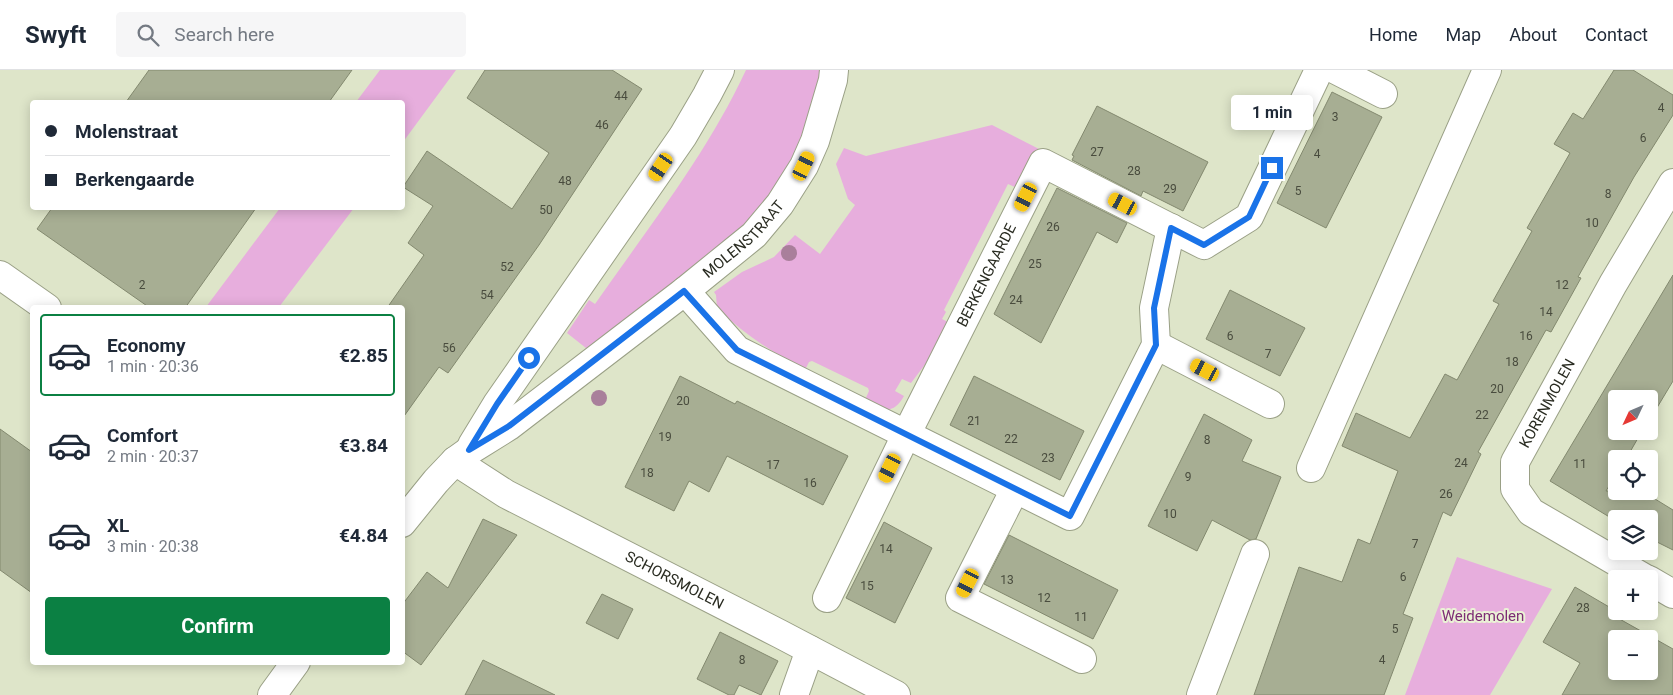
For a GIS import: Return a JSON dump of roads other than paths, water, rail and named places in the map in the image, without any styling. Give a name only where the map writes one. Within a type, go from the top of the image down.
[{"type":"street","name":"MOLENSTRAAT","points":[[462,456],[683,136],[720,70]]},
{"type":"street","name":"MOLENSTRAAT","points":[[405,519],[436,481],[462,456],[509,426],[684,291],[754,234],[780,204],[804,166],[815,141],[833,80],[834,70]]},
{"type":"street","name":"BERKENGAARDE","points":[[827,598],[906,435],[1042,164],[1204,245],[1249,217],[1319,70]]},
{"type":"street","points":[[1336,70],[1383,94]]},
{"type":"street","points":[[1311,468],[1487,70]]},
{"type":"street","name":"KORENMOLEN","points":[[1630,570],[1531,512],[1515,489],[1515,462],[1613,284],[1673,183]]},
{"type":"street","points":[[684,291],[737,350],[1070,516],[1156,345],[1154,308],[1171,228]]},
{"type":"street","points":[[0,275],[43,305]]},
{"type":"street","points":[[1156,345],[1270,404]]},
{"type":"street","name":"SCHORSMOLEN","points":[[462,456],[506,494],[896,695]]},
{"type":"street","points":[[1015,489],[960,598],[1082,659]]},
{"type":"street","points":[[1201,695],[1256,554]]},
{"type":"street","name":"KORENMOLEN","points":[[1658,586],[1673,594]]},
{"type":"street","points":[[794,695],[810,650]]},
{"type":"street","points":[[272,695],[294,665]]},
{"type":"park label","name":"Weidemolen","points":[[1483,616]]}]
